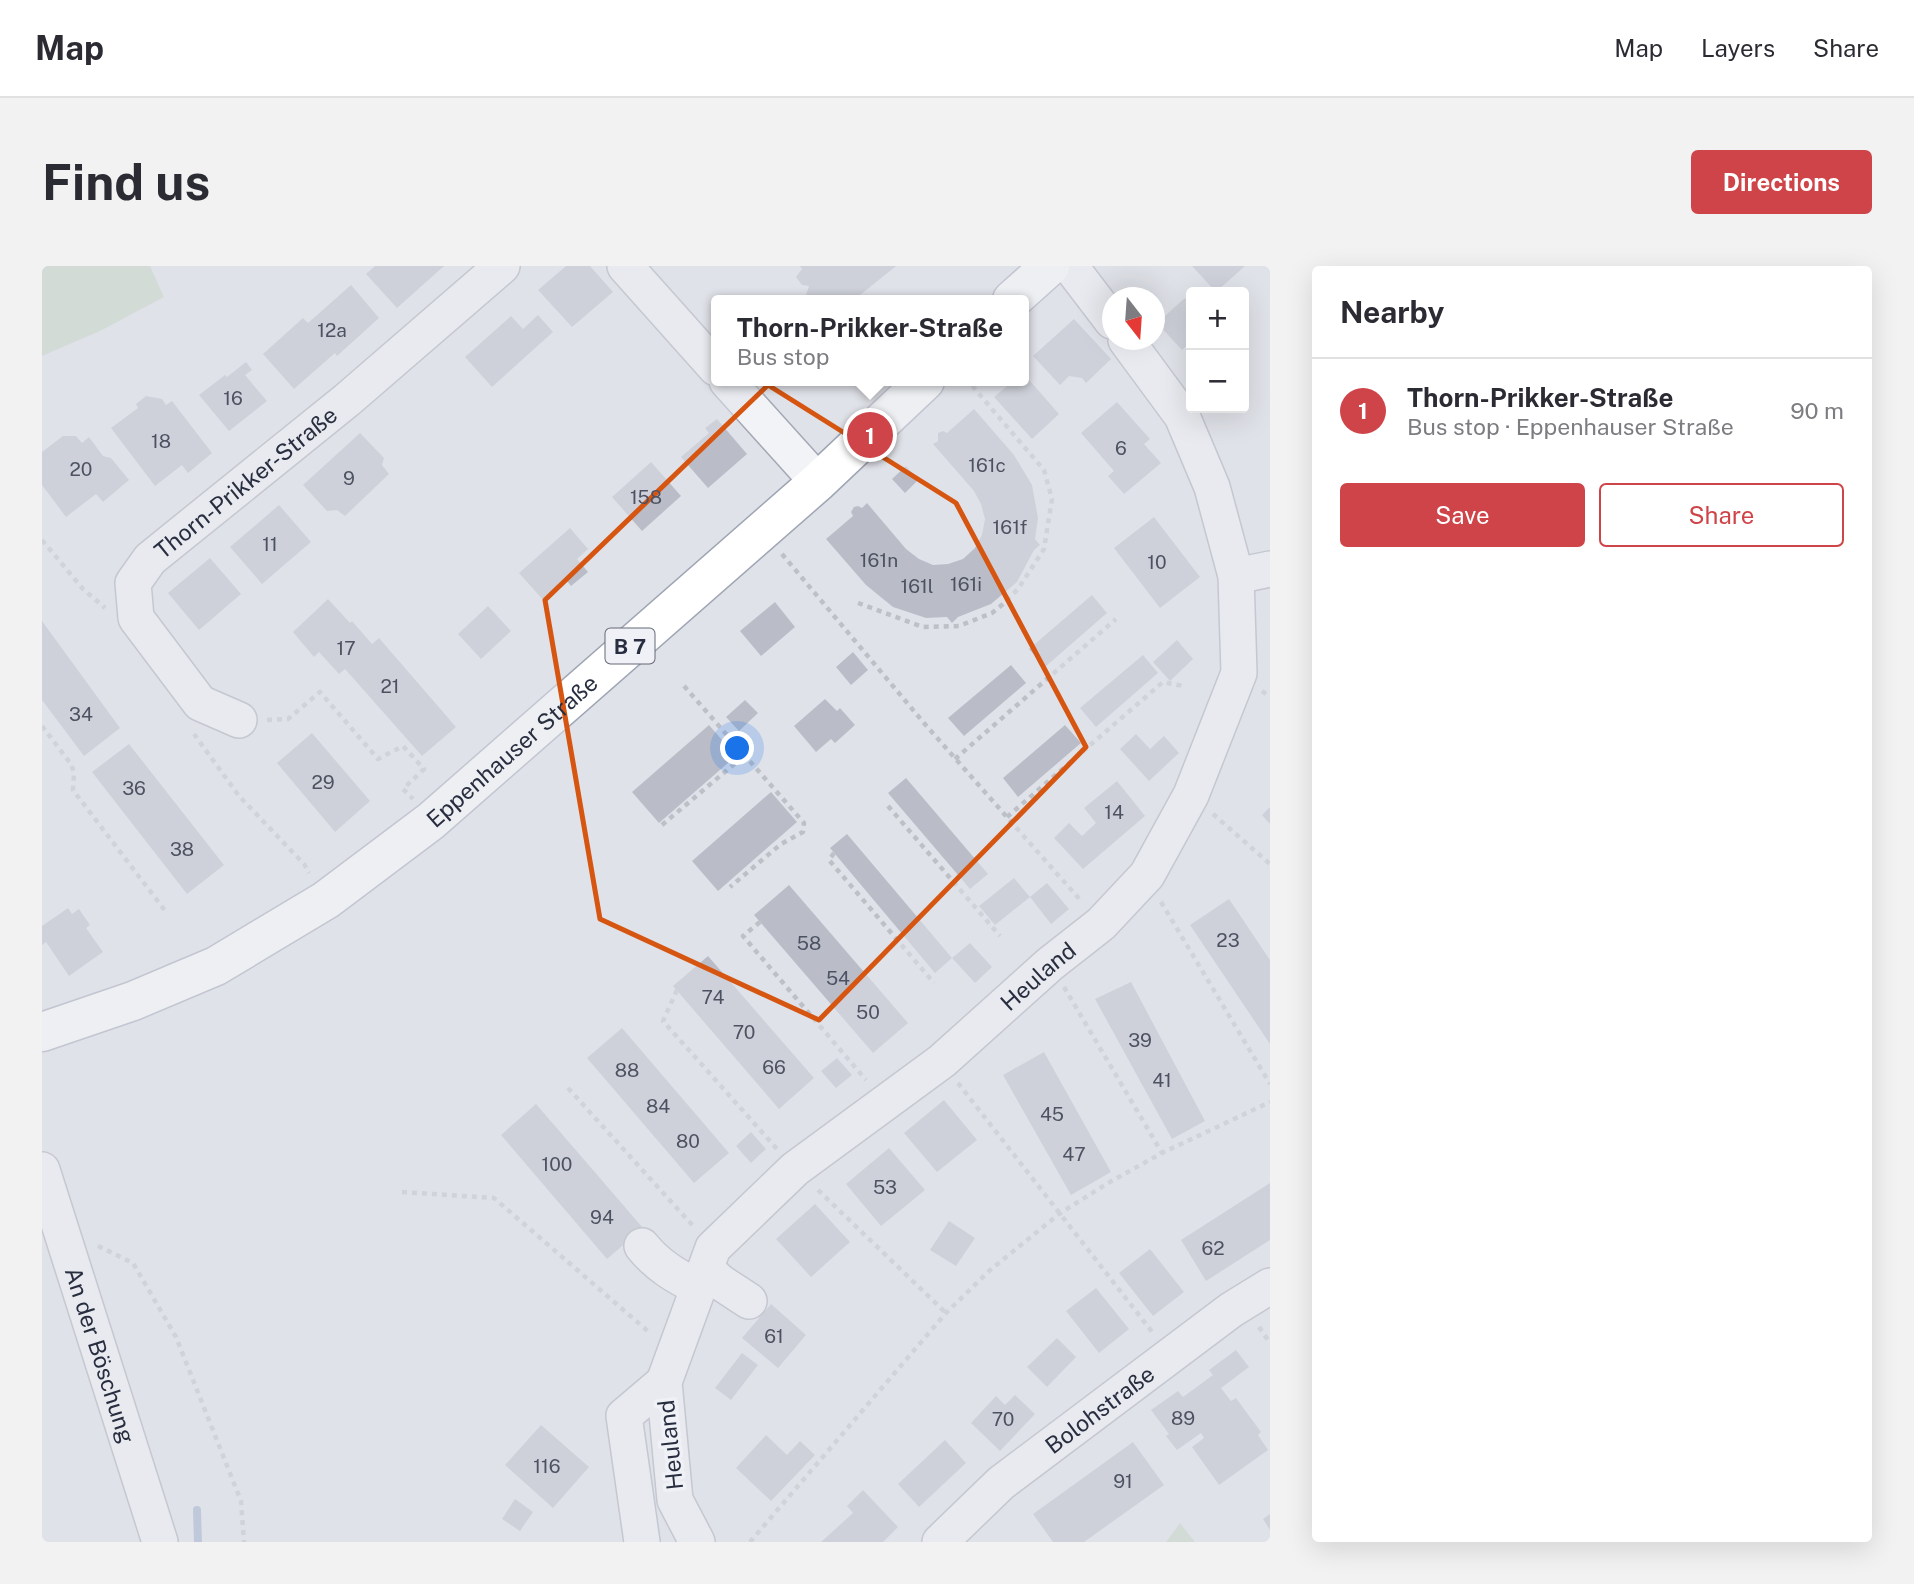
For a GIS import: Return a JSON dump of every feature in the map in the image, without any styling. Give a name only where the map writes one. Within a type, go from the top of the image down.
[{"type":"main road","points":[[1018,295],[1050,266]]},
{"type":"main road","name":"Eppenhauser Straße","points":[[42,1032],[133,1001],[216,966],[326,901],[431,821],[818,482],[920,386]]},
{"type":"street","name":"Thorn-Prikker-Straße","points":[[239,720],[200,703],[136,618],[133,583],[150,559],[346,400],[502,266]]},
{"type":"street","points":[[625,266],[711,362]]},
{"type":"street","points":[[1070,266],[1102,308]]},
{"type":"street","name":"Heuland","points":[[697,1542],[676,1500],[669,1368],[706,1268],[795,1168],[942,1061],[1050,964],[1101,924],[1147,875],[1191,795],[1239,673],[1236,576],[1212,487],[1182,416],[1133,350]]},
{"type":"street","points":[[732,386],[818,482]]},
{"type":"street","points":[[1236,576],[1270,569]]},
{"type":"street","name":"An der Böschung","points":[[42,1170],[160,1542]]},
{"type":"street","points":[[642,1246],[671,1273],[706,1268],[720,1282],[749,1301]]},
{"type":"street","name":"Bolohstraße","points":[[940,1542],[1001,1483],[1231,1310],[1270,1286]]},
{"type":"street","points":[[642,1542],[624,1416],[669,1368]]},
{"type":"path","points":[[858,603],[923,627],[959,626],[992,613],[1003,604],[1018,589],[1044,549],[1052,499],[1044,470],[972,386]]},
{"type":"path","points":[[762,531],[955,759],[1101,924]]},
{"type":"path","points":[[955,759],[1116,619]]},
{"type":"path","points":[[1007,817],[1163,682],[1183,686]]},
{"type":"path","points":[[684,686],[804,823],[803,832],[781,844],[730,887]]},
{"type":"path","points":[[239,720],[288,719],[320,692],[378,759],[403,746],[424,769],[403,789],[431,821]]},
{"type":"path","points":[[42,726],[71,764],[74,773],[73,790],[166,912]]},
{"type":"path","points":[[662,825],[745,755]]},
{"type":"path","points":[[1191,795],[1270,864]]},
{"type":"path","points":[[888,806],[1000,936]]},
{"type":"path","points":[[834,853],[829,860],[934,983]]},
{"type":"path","points":[[1147,875],[1181,939],[1270,1084]]},
{"type":"path","points":[[760,922],[743,936],[885,1102]]},
{"type":"path","points":[[1050,964],[1162,1153]]},
{"type":"path","points":[[677,990],[663,1021],[795,1168],[946,1312]]},
{"type":"path","points":[[942,1061],[1170,1356]]},
{"type":"path","points":[[568,1088],[706,1268]]},
{"type":"path","points":[[750,1542],[946,1312],[989,1271],[1059,1214],[1162,1153],[1270,1102]]},
{"type":"path","points":[[402,1192],[494,1198],[669,1368]]},
{"type":"path","points":[[60,1227],[133,1264],[145,1284],[176,1338],[241,1501],[244,1542]]},
{"type":"highlighted area","points":[[768,385],[956,503],[1086,747],[819,1020],[600,919],[545,600]]},
{"type":"green space","points":[[42,266],[150,266],[164,297],[100,331],[42,356]]},
{"type":"green space","points":[[1180,1523],[1195,1542],[1166,1542]]},
{"type":"building","points":[[375,266],[444,266],[397,308],[366,274]]},
{"type":"building","points":[[566,266],[590,266],[613,292],[572,327],[538,290]]},
{"type":"building","points":[[800,266],[896,266],[860,295],[806,295],[809,286],[802,285],[796,277],[802,269]]},
{"type":"building","points":[[1192,266],[1245,266],[1222,287],[1211,287]]},
{"type":"building","points":[[351,285],[379,318],[337,356],[335,353],[294,389],[263,354],[303,318],[308,323]]},
{"type":"building","points":[[1186,299],[1186,346],[1182,350],[1165,332],[1165,316]]},
{"type":"building","points":[[538,315],[553,332],[492,387],[465,357],[511,316],[523,329]]},
{"type":"building","points":[[1074,319],[1111,359],[1086,383],[1082,378],[1069,376],[1060,385],[1033,356]]},
{"type":"building","points":[[246,362],[252,370],[245,375],[267,401],[229,431],[199,395]]},
{"type":"building","points":[[1029,380],[1059,414],[1032,439],[994,397],[1007,386],[1029,386]]},
{"type":"building","points":[[146,396],[162,399],[166,405],[172,401],[212,453],[188,473],[182,465],[155,486],[111,428],[138,408],[136,404]]},
{"type":"building","points":[[1117,402],[1150,439],[1144,444],[1161,463],[1124,494],[1108,476],[1114,471],[1081,433]]},
{"type":"building","points":[[974,409],[1014,455],[1032,485],[1038,518],[1035,539],[1040,545],[1034,550],[1017,582],[991,604],[958,617],[952,623],[947,617],[926,618],[893,607],[866,585],[826,539],[853,516],[851,512],[854,507],[862,508],[867,503],[906,549],[919,559],[933,565],[963,559],[975,548],[982,535],[985,519],[974,491],[933,444],[938,441],[938,433],[947,433]]},
{"type":"building","points":[[717,419],[747,454],[708,488],[681,457],[709,433],[705,428]]},
{"type":"building","points":[[360,433],[384,458],[382,465],[389,474],[345,516],[337,510],[327,511],[303,485]]},
{"type":"building","points":[[63,436],[76,436],[82,443],[89,437],[103,456],[111,458],[129,480],[103,502],[96,494],[66,517],[42,485],[42,452]]},
{"type":"building","points":[[651,462],[681,496],[642,531],[612,497]]},
{"type":"building","points":[[906,466],[918,480],[905,493],[892,479]]},
{"type":"building","points":[[279,505],[311,542],[262,584],[230,547]]},
{"type":"building","points":[[1154,517],[1200,577],[1160,608],[1114,548]]},
{"type":"building","points":[[570,528],[588,549],[577,559],[588,572],[571,586],[567,581],[544,601],[519,573]]},
{"type":"building","points":[[210,558],[241,594],[199,630],[168,593]]},
{"type":"building","points":[[1092,595],[1107,613],[1045,667],[1029,649]]},
{"type":"building","points":[[328,599],[372,644],[379,638],[456,727],[422,756],[345,669],[339,674],[319,652],[314,657],[293,632]]},
{"type":"building","points":[[775,602],[795,627],[761,656],[740,631]]},
{"type":"building","points":[[488,606],[511,631],[481,659],[458,634]]},
{"type":"building","points":[[42,621],[120,728],[84,756],[42,700]]},
{"type":"building","points":[[1177,640],[1193,659],[1170,681],[1153,662]]},
{"type":"building","points":[[853,652],[868,670],[851,685],[836,667]]},
{"type":"building","points":[[1143,655],[1158,673],[1096,727],[1080,708]]},
{"type":"building","points":[[1011,665],[1026,683],[964,736],[948,718]]},
{"type":"building","points":[[825,699],[837,711],[840,708],[855,725],[835,743],[831,739],[816,752],[794,726]]},
{"type":"building","points":[[745,700],[758,713],[739,731],[726,717]]},
{"type":"building","points":[[709,725],[736,756],[659,823],[632,792]]},
{"type":"building","points":[[1065,725],[1081,743],[1018,797],[1003,778]]},
{"type":"building","points":[[312,733],[370,801],[335,832],[277,763]]},
{"type":"building","points":[[1136,734],[1150,749],[1164,736],[1179,753],[1149,781],[1120,749]]},
{"type":"building","points":[[129,744],[224,865],[187,894],[92,772]]},
{"type":"building","points":[[906,778],[988,874],[970,889],[888,793]]},
{"type":"building","points":[[1117,781],[1145,816],[1083,869],[1054,838],[1069,823],[1082,836],[1096,823],[1084,808]]},
{"type":"building","points":[[771,792],[797,822],[718,891],[692,861]]},
{"type":"building","points":[[1270,807],[1270,824],[1262,815]]},
{"type":"building","points":[[847,834],[952,958],[935,973],[830,848]]},
{"type":"building","points":[[1014,878],[1030,897],[995,925],[979,906]]},
{"type":"building","points":[[1047,883],[1069,909],[1051,924],[1030,897]]},
{"type":"building","points":[[789,885],[908,1023],[873,1053],[754,915]]},
{"type":"building","points":[[1229,899],[1270,960],[1270,1044],[1190,925]]},
{"type":"building","points":[[68,908],[72,914],[79,909],[90,925],[86,928],[103,952],[69,976],[46,942],[42,945],[42,926]]},
{"type":"building","points":[[970,943],[992,967],[975,983],[952,958]]},
{"type":"building","points":[[708,956],[814,1078],[779,1109],[673,986]]},
{"type":"building","points":[[1131,982],[1205,1121],[1172,1139],[1095,999]]},
{"type":"building","points":[[622,1028],[729,1153],[694,1183],[587,1058]]},
{"type":"building","points":[[1044,1052],[1111,1172],[1071,1195],[1003,1075]]},
{"type":"building","points":[[837,1058],[852,1075],[836,1088],[821,1071]]},
{"type":"building","points":[[944,1100],[977,1140],[937,1172],[904,1133]]},
{"type":"building","points":[[536,1104],[643,1228],[607,1259],[501,1135]]},
{"type":"building","points":[[751,1132],[766,1149],[751,1163],[736,1146]]},
{"type":"building","points":[[889,1148],[925,1190],[881,1226],[846,1184]]},
{"type":"building","points":[[1270,1183],[1270,1240],[1206,1281],[1181,1240]]},
{"type":"building","points":[[815,1204],[850,1242],[811,1277],[776,1239]]},
{"type":"building","points":[[949,1221],[975,1238],[956,1266],[930,1250]]},
{"type":"building","points":[[1150,1249],[1184,1292],[1153,1316],[1119,1273]]},
{"type":"building","points":[[1096,1288],[1129,1329],[1099,1353],[1066,1311]]},
{"type":"building","points":[[771,1304],[806,1335],[778,1368],[742,1338]]},
{"type":"building","points":[[1057,1338],[1076,1357],[1047,1387],[1027,1367]]},
{"type":"building","points":[[1236,1350],[1249,1367],[1221,1388],[1231,1401],[1236,1398],[1261,1432],[1258,1435],[1268,1450],[1219,1485],[1192,1447],[1204,1438],[1201,1433],[1177,1450],[1151,1410],[1178,1391],[1183,1397],[1213,1375],[1209,1370]]},
{"type":"building","points":[[742,1353],[758,1365],[731,1400],[715,1388]]},
{"type":"building","points":[[1015,1395],[1035,1414],[1000,1451],[971,1423],[996,1396],[1005,1405]]},
{"type":"building","points":[[541,1425],[589,1467],[553,1508],[505,1465]]},
{"type":"building","points":[[766,1435],[787,1455],[800,1441],[815,1455],[771,1501],[736,1468]]},
{"type":"building","points":[[945,1440],[966,1463],[919,1507],[898,1484]]},
{"type":"building","points":[[1133,1442],[1164,1485],[1084,1542],[1053,1542],[1033,1514]]},
{"type":"building","points":[[863,1490],[898,1527],[883,1542],[821,1542],[853,1513],[847,1506]]},
{"type":"building","points":[[515,1499],[533,1512],[520,1531],[502,1519]]},
{"type":"building","points":[[1270,1514],[1270,1530],[1263,1519]]},
{"type":"waterway","points":[[197,1510],[198,1542]]},
{"type":"place","name":"Thorn-Prikker-Straße","points":[[870,435]]}]
